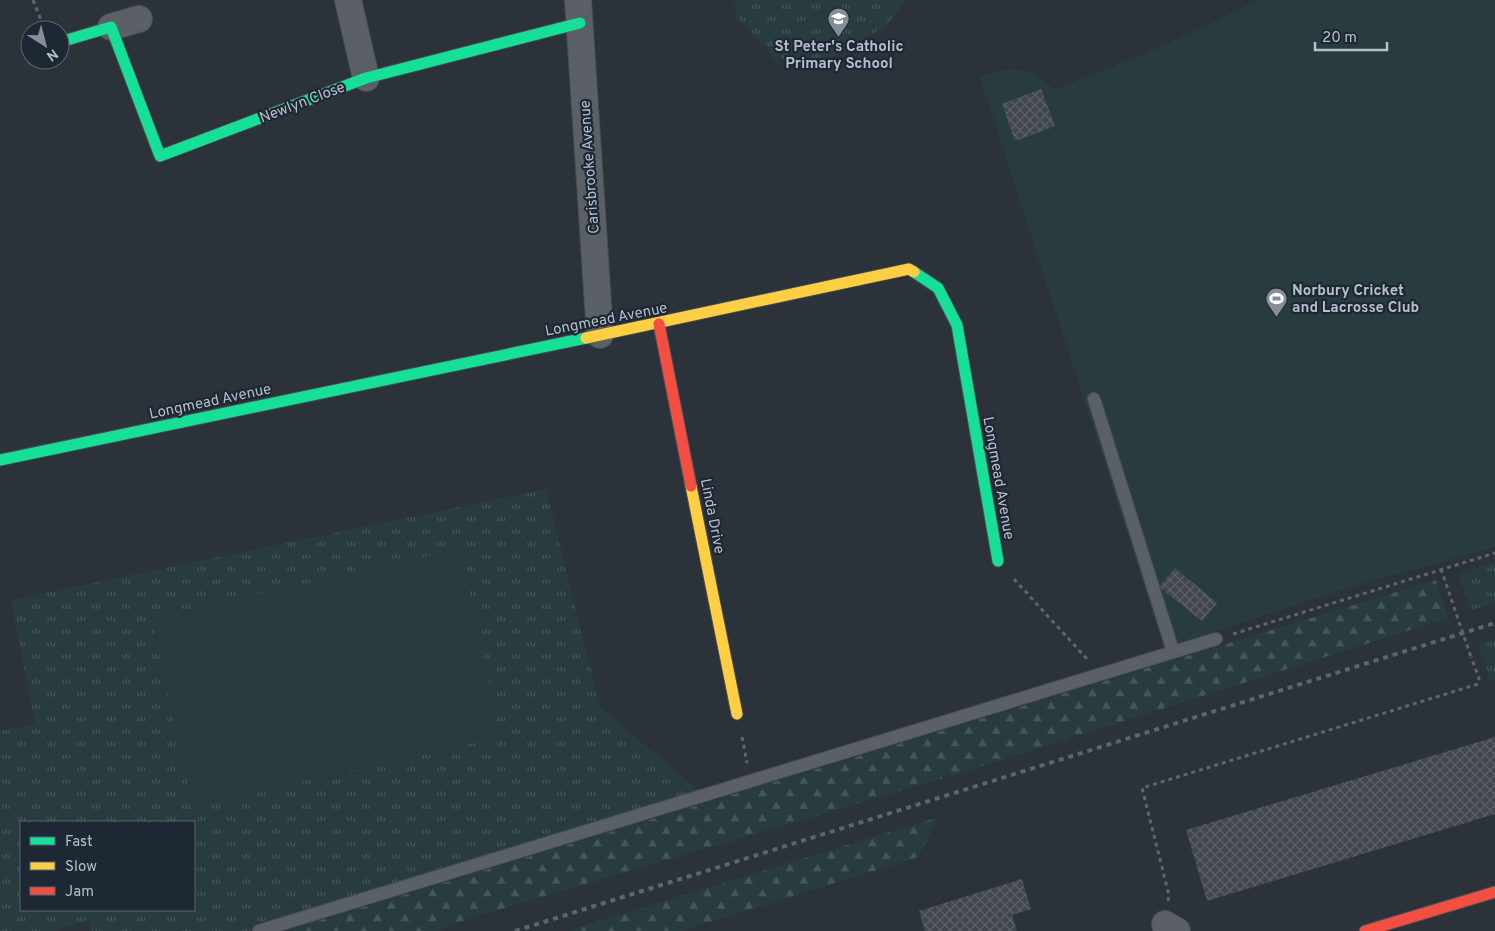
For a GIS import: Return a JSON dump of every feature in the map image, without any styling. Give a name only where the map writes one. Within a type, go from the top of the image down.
[{"type":"street","points":[[348,0],[366,78]]},
{"type":"street","name":"Newlyn Close","points":[[111,28],[160,156],[366,78],[579,12]]},
{"type":"street","name":"Carisbrooke Avenue","points":[[579,12],[600,335]]},
{"type":"street","points":[[70,39],[139,19]]},
{"type":"street","name":"Longmead Avenue","points":[[0,460],[659,324],[909,269],[938,288],[956,325],[998,561]]},
{"type":"street","name":"Linda Drive","points":[[659,324],[737,714]]},
{"type":"street","points":[[1365,931],[1495,892]]},
{"type":"lane","points":[[1094,399],[1173,651]]},
{"type":"lane","points":[[259,931],[1216,639]]},
{"type":"path","points":[[32,0],[41,20]]},
{"type":"path","points":[[1441,569],[1495,553]]},
{"type":"path","points":[[998,561],[1101,674]]},
{"type":"path","points":[[1216,639],[1446,569],[1441,569]]},
{"type":"path","points":[[1171,928],[1169,894],[1142,788],[1478,684],[1479,678],[1441,569]]},
{"type":"path","points":[[737,714],[751,781]]},
{"type":"green space","points":[[735,0],[905,0],[887,25],[833,57],[776,60],[736,16]]},
{"type":"green space","name":"Norbury Cricket and Lacrosse Club","points":[[1258,0],[1495,0],[1495,547],[1371,581],[1164,648],[980,77],[1003,70],[1018,69],[1033,74],[1056,89],[1158,48]]},
{"type":"green space","points":[[546,489],[601,708],[704,795],[263,931],[91,931],[89,920],[53,931],[0,931],[0,731],[35,724],[11,600]]},
{"type":"green space","points":[[460,549],[501,737],[193,806],[151,618]]},
{"type":"green space","points":[[1495,562],[1495,603],[1471,610],[1458,574]]},
{"type":"green space","points":[[1436,580],[1448,618],[957,774],[474,917],[437,931],[285,931]]},
{"type":"green space","points":[[1495,640],[1495,679],[1490,681],[1478,645]]},
{"type":"green space","points":[[939,817],[918,857],[681,931],[567,931]]},
{"type":"building","points":[[1041,89],[1055,126],[1015,141],[1002,104]]},
{"type":"building","points":[[1175,568],[1217,603],[1202,621],[1159,587]]},
{"type":"building","points":[[1495,737],[1495,814],[1207,901],[1186,830]]},
{"type":"building","points":[[1022,879],[1031,909],[1012,915],[1017,931],[925,931],[919,911]]},
{"type":"railway","points":[[515,931],[1495,623]]},
{"type":"traffic: fast","points":[[70,39],[111,27],[160,156],[366,78],[580,23]]},
{"type":"traffic: fast","points":[[914,272],[938,288],[957,325],[998,561]]},
{"type":"traffic: fast","points":[[0,460],[586,338]]},
{"type":"traffic: slow","points":[[586,338],[909,269],[914,272]]},
{"type":"traffic: slow","points":[[691,486],[737,714]]},
{"type":"traffic: jam","points":[[659,324],[691,486]]},
{"type":"traffic: jam","points":[[1365,931],[1495,892]]},
{"type":"place","name":"St Peter's Catholic Primary School","points":[[839,37]]},
{"type":"place","name":"Norbury Cricket and Lacrosse Club","points":[[1276,318]]}]
